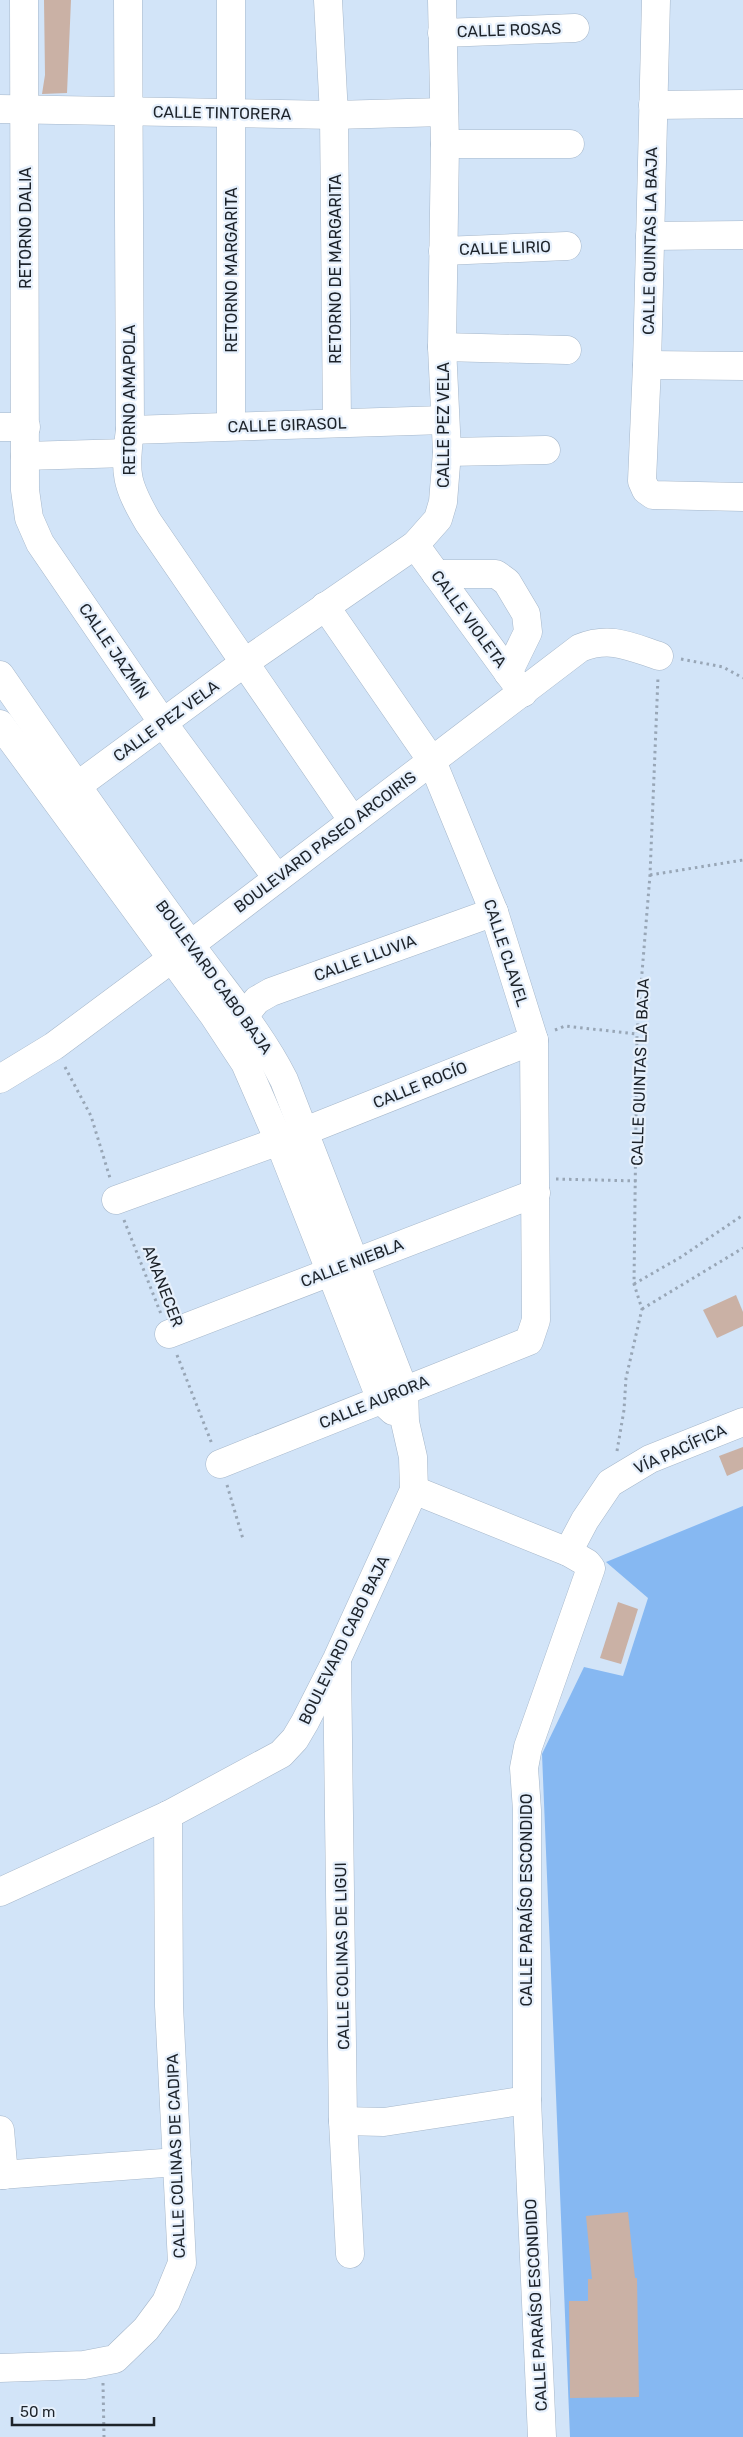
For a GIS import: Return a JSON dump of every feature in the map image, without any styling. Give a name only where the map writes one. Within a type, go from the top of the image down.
[{"type":"street","name":"RETORNO DALIA","points":[[24,0],[12,109],[13,427],[25,456]]},
{"type":"street","name":"RETORNO AMAPOLA","points":[[128,0],[127,478],[131,493],[148,522],[353,821]]},
{"type":"street","name":"RETORNO MARGARITA","points":[[230,426],[231,0]]},
{"type":"street","name":"RETORNO DE MARGARITA","points":[[328,0],[334,115],[337,423]]},
{"type":"street","name":"CALLE PEZ VELA","points":[[60,778],[163,723],[244,662],[415,545],[438,519],[443,502],[446,452],[442,347],[445,144],[442,0]]},
{"type":"street","name":"CALLE QUINTAS LA BAJA","points":[[656,0],[647,365],[642,481],[646,490],[653,494],[743,497]]},
{"type":"street","name":"CALLE ROSAS","points":[[442,33],[575,28]]},
{"type":"street","points":[[653,106],[743,104]]},
{"type":"street","name":"CALLE TINTORERA","points":[[12,109],[334,115],[444,112]]},
{"type":"street","points":[[445,144],[570,144]]},
{"type":"street","points":[[650,236],[743,235]]},
{"type":"street","name":"CALLE LIRIO","points":[[443,251],[567,246]]},
{"type":"street","points":[[442,347],[567,350]]},
{"type":"street","points":[[647,365],[743,366]]},
{"type":"street","name":"CALLE GIRASOL","points":[[25,456],[230,426],[444,420]]},
{"type":"street","points":[[446,452],[546,450]]},
{"type":"street","name":"CALLE JAZMÍN","points":[[25,456],[25,490],[29,518],[40,543],[163,723],[277,878]]},
{"type":"street","name":"CALLE VIOLETA","points":[[415,545],[516,683]]},
{"type":"street","points":[[436,574],[496,574],[507,582],[526,614],[528,632],[516,683]]},
{"type":"street","name":"CALLE CLAVEL","points":[[325,606],[432,761],[494,912],[534,1040],[536,1320],[528,1341]]},
{"type":"street","name":"BOULEVARD PASEO ARCOIRIS","points":[[0,1079],[54,1046],[432,761],[516,683],[580,648],[595,642],[613,641],[659,656]]},
{"type":"street","name":"BOULEVARD CABO BAJA","points":[[0,675],[60,778],[181,951],[244,1016],[273,1058],[305,1131],[355,1262],[392,1395]]},
{"type":"street","name":"BOULEVARD CABO BAJA","points":[[0,724],[60,778],[181,951],[214,1016],[244,1063],[279,1141],[330,1272],[405,1422],[414,1457],[414,1490],[337,1659],[295,1739],[280,1754],[168,1815],[0,1892]]},
{"type":"street","name":"CALLE LLUVIA","points":[[244,1016],[258,1000],[271,992],[494,912]]},
{"type":"street","name":"CALLE ROCÍO","points":[[305,1131],[534,1040]]},
{"type":"street","points":[[116,1200],[279,1141]]},
{"type":"street","name":"CALLE NIEBLA","points":[[168,1334],[536,1193]]},
{"type":"street","name":"CALLE AURORA","points":[[220,1464],[528,1341]]},
{"type":"street","name":"VÍA PACÍFICA","points":[[568,1552],[585,1520],[610,1484],[650,1459],[743,1422]]},
{"type":"street","name":"CALLE PARAÍSO ESCONDIDO","points":[[414,1490],[568,1552],[590,1565],[591,1572],[528,1747],[524,1768],[527,1810],[527,2100],[542,2437]]},
{"type":"street","name":"CALLE COLINAS DE LIGUI","points":[[337,1659],[343,2121],[350,2254]]},
{"type":"street","name":"CALLE COLINAS DE CADIPA","points":[[0,2368],[84,2365],[115,2358],[146,2329],[166,2302],[182,2263],[168,2006],[168,1815]]},
{"type":"street","points":[[343,2121],[384,2122],[527,2100]]},
{"type":"street","points":[[0,2130],[2,2175],[178,2162]]},
{"type":"path","points":[[659,656],[723,667],[743,678]]},
{"type":"path","name":"CALLE QUINTAS LA BAJA","points":[[642,1309],[634,1284],[637,1180],[637,1034],[650,875],[659,656]]},
{"type":"path","points":[[650,875],[743,860]]},
{"type":"path","points":[[534,1040],[565,1026],[637,1034]]},
{"type":"path","name":"AMANECER","points":[[54,1046],[91,1116],[116,1200],[220,1464],[243,1539]]},
{"type":"path","points":[[536,1193],[554,1178],[637,1180]]},
{"type":"path","points":[[634,1284],[682,1257],[743,1215]]},
{"type":"path","points":[[610,1484],[624,1410],[626,1378],[642,1309],[743,1248]]},
{"type":"path","points":[[103,2361],[104,2437]]},
{"type":"shaded area","points":[[743,1506],[743,2437],[570,2437],[542,1754],[584,1667],[623,1676],[648,1598],[606,1562]]},
{"type":"building","points":[[44,0],[71,0],[67,93],[42,94],[45,75]]},
{"type":"building","points":[[736,1295],[743,1312],[743,1326],[717,1338],[703,1310]]},
{"type":"building","points":[[743,1447],[743,1469],[727,1476],[719,1456]]},
{"type":"building","points":[[618,1602],[638,1609],[621,1664],[600,1658]]},
{"type":"building","points":[[628,2212],[635,2278],[637,2278],[639,2397],[570,2398],[569,2301],[588,2301],[588,2279],[592,2279],[586,2216]]}]
